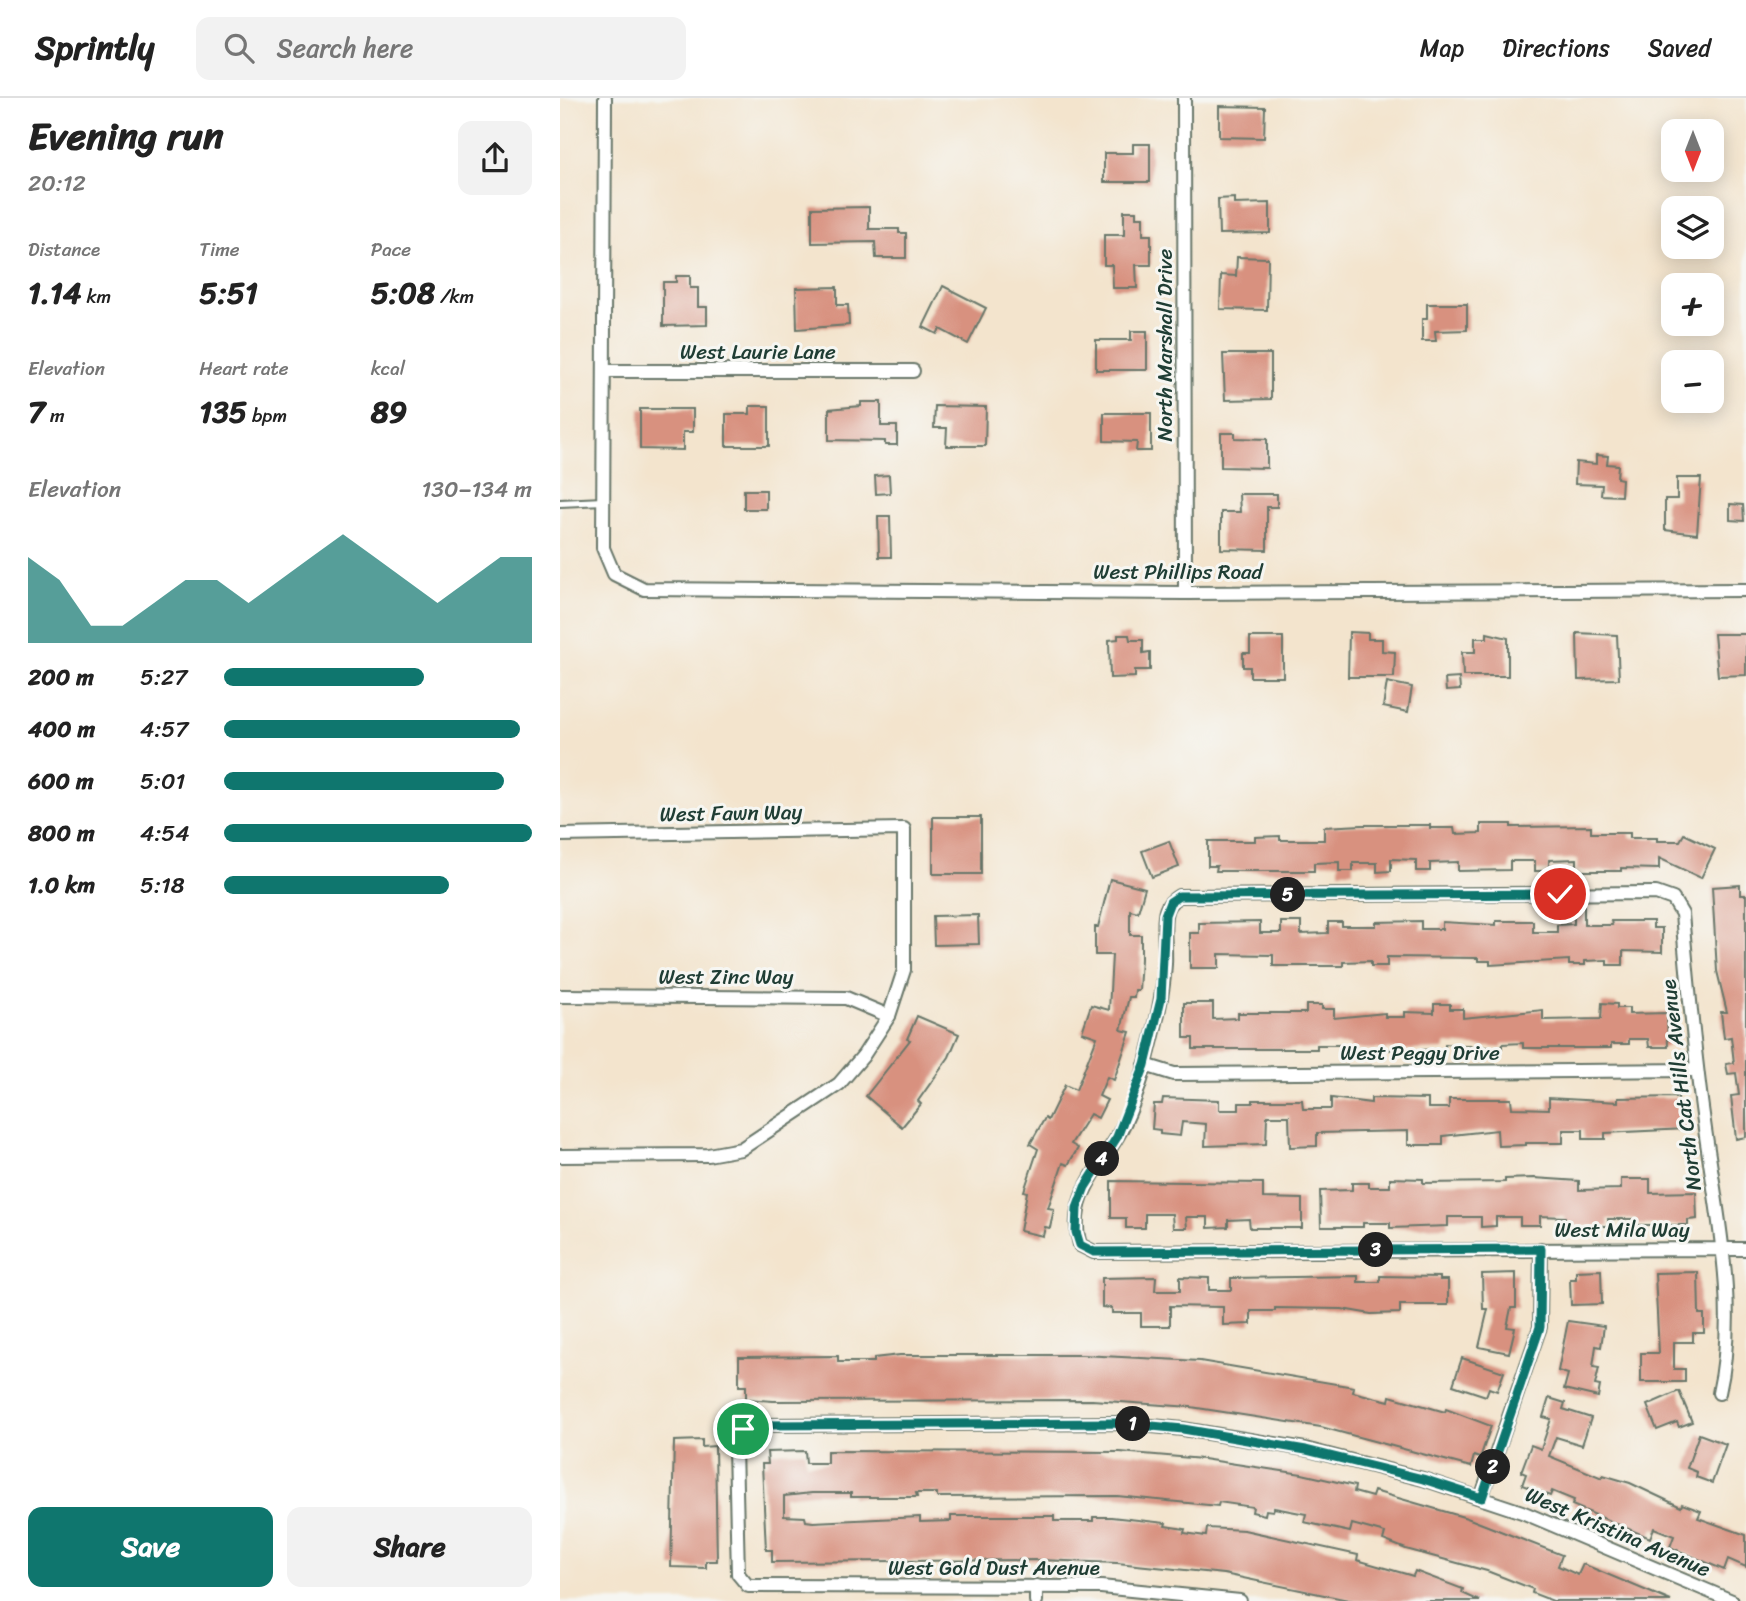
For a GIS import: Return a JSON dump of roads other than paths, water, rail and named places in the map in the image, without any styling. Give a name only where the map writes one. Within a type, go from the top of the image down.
[{"type":"street","points":[[603,501],[605,98]]},
{"type":"street","name":"North Marshall Drive","points":[[1184,98],[1185,593]]},
{"type":"street","name":"West Laurie Lane","points":[[604,371],[913,372]]},
{"type":"street","name":"West Phillips Road","points":[[603,501],[603,548],[614,574],[644,589],[1185,593],[1746,590]]},
{"type":"street","name":"West Fawn Way","points":[[560,835],[904,829],[904,970],[889,1016]]},
{"type":"street","name":"North Cat Hills Avenue","points":[[1145,1065],[1161,999],[1165,915],[1170,902],[1179,896],[1656,893],[1673,899],[1682,914],[1696,1070],[1721,1249],[1727,1360],[1719,1393]]},
{"type":"street","name":"West Zinc Way","points":[[560,996],[846,998],[889,1016]]},
{"type":"street","points":[[560,1156],[709,1154],[741,1149],[839,1084],[863,1056],[889,1016]]},
{"type":"street","name":"West Peggy Drive","points":[[1145,1065],[1174,1074],[1696,1070]]},
{"type":"street","name":"West Mila Way","points":[[1145,1065],[1117,1137],[1081,1198],[1076,1232],[1080,1245],[1094,1252],[1746,1249]]},
{"type":"street","points":[[1482,1498],[1540,1327],[1541,1249]]},
{"type":"street","name":"West Kristina Avenue","points":[[748,1586],[738,1574],[734,1447],[743,1429],[761,1425],[1121,1423],[1183,1429],[1306,1450],[1423,1479],[1582,1535],[1732,1601]]},
{"type":"street","name":"West Gold Dust Avenue","points":[[748,1586],[1036,1586],[1157,1591],[1240,1601]]},
{"type":"street","points":[[1036,1586],[1036,1601]]},
{"type":"street","points":[[1694,1601],[1700,1588]]},
{"type":"lane","points":[[560,503],[603,501]]}]
